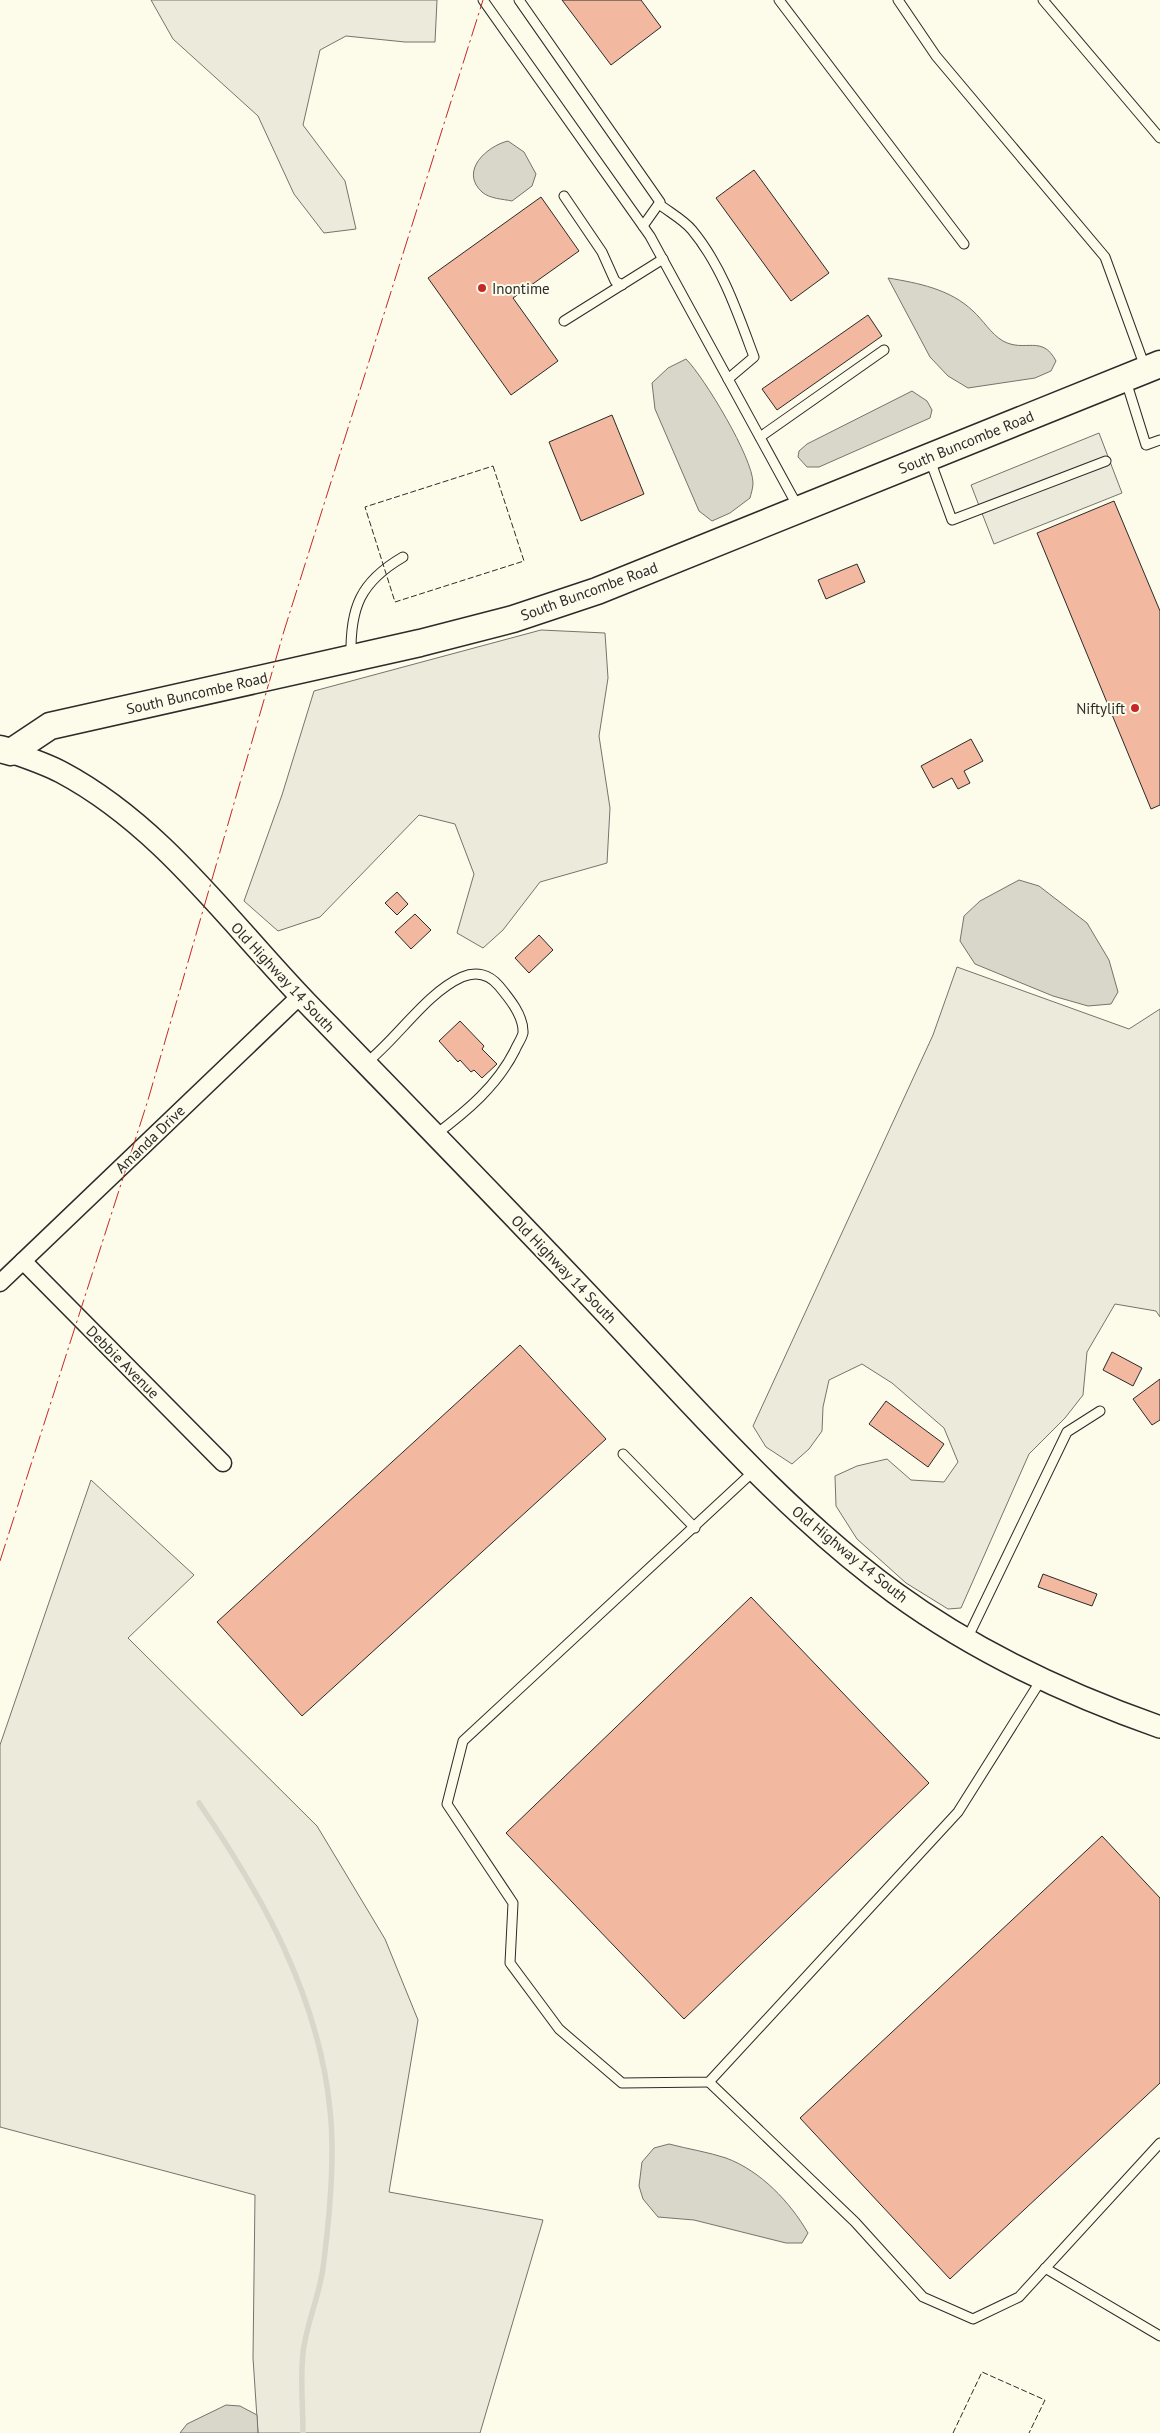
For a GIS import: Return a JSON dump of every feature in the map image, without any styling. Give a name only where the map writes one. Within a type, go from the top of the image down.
[{"type":"main road","name":"South Buncombe Road","points":[[6,751],[50,726],[351,659],[513,619],[596,591],[1144,371]]},
{"type":"street","name":"Old Highway 14 South","points":[[6,751],[59,771],[106,800],[146,831],[300,996],[755,1470],[812,1525],[853,1560],[896,1594],[967,1640],[1040,1680],[1105,1708],[1160,1727]]},
{"type":"street","name":"Amanda Drive","points":[[0,1283],[300,996]]},
{"type":"street","name":"Debbie Avenue","points":[[23,1261],[223,1464]]},
{"type":"lane","points":[[483,0],[643,226],[663,259],[799,510]]},
{"type":"lane","points":[[519,0],[660,202],[643,226]]},
{"type":"lane","points":[[780,0],[964,244]]},
{"type":"lane","points":[[898,0],[936,56],[1104,257],[1144,371],[1146,445],[1160,440]]},
{"type":"lane","points":[[1043,0],[1160,138]]},
{"type":"lane","points":[[564,196],[602,252],[615,280],[622,285]]},
{"type":"lane","points":[[658,204],[691,228],[719,272],[746,335],[754,357],[728,379]]},
{"type":"lane","points":[[564,321],[663,259]]},
{"type":"lane","points":[[760,437],[884,350]]},
{"type":"lane","points":[[930,457],[952,520],[1106,461]]},
{"type":"lane","points":[[351,659],[350,633],[356,607],[367,585],[384,568],[403,557]]},
{"type":"lane","points":[[366,1064],[383,1050],[434,996],[462,977],[482,974],[494,979],[507,995],[520,1017],[523,1034],[498,1079],[478,1100],[435,1135]]},
{"type":"lane","points":[[967,1640],[1067,1432],[1100,1411]]},
{"type":"lane","points":[[623,1454],[695,1528]]},
{"type":"lane","points":[[755,1470],[695,1528],[463,1741],[447,1804],[513,1903],[510,1963],[559,2029],[622,2083],[709,2082],[855,2222],[923,2297],[974,2319],[1019,2297],[1160,2143]]},
{"type":"lane","points":[[709,2082],[958,1812],[1040,1680]]},
{"type":"lane","points":[[1045,2268],[1160,2336]]},
{"type":"shaded area","points":[[151,0],[437,0],[435,42],[405,42],[346,36],[320,50],[303,125],[345,181],[356,229],[324,233],[294,194],[258,116],[173,39]]},
{"type":"shaded area","points":[[508,141],[524,152],[536,174],[532,186],[512,201],[485,194],[476,184],[473,176],[478,160],[484,154]]},
{"type":"shaded area","points":[[888,278],[933,288],[954,297],[973,311],[1003,341],[1011,344],[1033,345],[1045,348],[1056,361],[1051,371],[1035,378],[968,388],[948,376],[930,357]]},
{"type":"shaded area","points":[[686,359],[704,382],[737,438],[751,471],[753,483],[750,498],[730,513],[712,521],[699,511],[655,409],[652,383],[668,368]]},
{"type":"shaded area","points":[[912,391],[927,401],[932,410],[930,418],[819,467],[807,467],[798,457],[799,451],[807,444]]},
{"type":"shaded area","points":[[1099,433],[1122,493],[994,544],[971,485]]},
{"type":"shaded area","points":[[541,630],[605,633],[608,678],[599,736],[610,808],[607,863],[540,882],[503,930],[483,948],[457,933],[474,874],[455,824],[419,815],[320,917],[278,931],[244,901],[282,795],[314,691]]},
{"type":"shaded area","points":[[1019,880],[1039,886],[1087,923],[1109,960],[1118,992],[1111,1004],[1088,1006],[1053,996],[975,964],[960,941],[964,916],[980,901]]},
{"type":"shaded area","points":[[957,967],[1129,1029],[1160,1009],[1160,1317],[1156,1311],[1115,1304],[1087,1352],[1083,1395],[1065,1418],[1029,1454],[961,1608],[948,1609],[906,1583],[857,1539],[836,1506],[835,1476],[857,1466],[887,1459],[911,1480],[944,1482],[958,1462],[944,1428],[892,1383],[862,1364],[829,1380],[823,1407],[822,1431],[809,1449],[792,1464],[766,1447],[753,1426],[933,1035]]},
{"type":"shaded area","points":[[91,1480],[194,1575],[128,1638],[317,1826],[385,1939],[418,2020],[389,2192],[543,2220],[480,2433],[258,2433],[253,2358],[255,2195],[0,2127],[0,1745]]},
{"type":"shaded area","points":[[669,2144],[726,2158],[763,2179],[801,2221],[808,2233],[802,2243],[786,2243],[694,2220],[658,2217],[643,2199],[639,2186],[642,2162],[654,2148]]},
{"type":"shaded area","points":[[226,2405],[240,2406],[257,2415],[258,2433],[180,2433],[187,2424]]},
{"type":"building","points":[[562,0],[641,0],[661,27],[611,65]]},
{"type":"building","points":[[754,170],[829,273],[791,301],[716,198]]},
{"type":"building","name":"Inontime","points":[[541,197],[579,251],[513,298],[558,361],[511,395],[428,278]]},
{"type":"building","points":[[868,315],[882,336],[777,410],[762,389]]},
{"type":"building","points":[[612,415],[644,494],[581,521],[549,442]]},
{"type":"building","name":"Niftylift","points":[[1114,501],[1160,611],[1160,805],[1151,809],[1037,533]]},
{"type":"building","points":[[857,564],[865,582],[826,599],[818,580]]},
{"type":"building","points":[[971,739],[983,761],[964,771],[970,783],[958,789],[952,778],[933,788],[921,766]]},
{"type":"building","points":[[397,892],[408,904],[397,915],[385,903]]},
{"type":"building","points":[[415,914],[431,930],[411,949],[395,932]]},
{"type":"building","points":[[539,935],[553,950],[529,973],[515,958]]},
{"type":"building","points":[[460,1021],[484,1046],[482,1049],[497,1064],[482,1078],[474,1070],[471,1072],[460,1060],[458,1062],[439,1041]]},
{"type":"building","points":[[520,1345],[606,1439],[302,1716],[217,1622]]},
{"type":"building","points":[[1112,1352],[1142,1368],[1133,1386],[1103,1370]]},
{"type":"building","points":[[1160,1379],[1160,1420],[1152,1425],[1133,1399]]},
{"type":"building","points":[[886,1401],[944,1444],[928,1467],[869,1424]]},
{"type":"building","points":[[1043,1574],[1097,1594],[1092,1606],[1038,1587]]},
{"type":"building","points":[[751,1597],[929,1783],[684,2019],[506,1833]]},
{"type":"building","points":[[1102,1836],[1160,1898],[1160,2083],[950,2279],[800,2118]]},
{"type":"waterway","points":[[199,1803],[244,1874],[284,1948],[314,2027],[324,2068],[330,2110],[332,2147],[331,2189],[323,2268],[303,2353],[303,2433]]},
{"type":"fence","points":[[493,466],[524,561],[395,602],[365,507],[493,466]]},
{"type":"fence","points":[[953,2433],[982,2372],[1045,2400],[1029,2433]]},
{"type":"power","points":[[0,1561],[148,1100],[284,631],[483,0]]},
{"type":"place","name":"Inontime","points":[[482,288]]},
{"type":"place","name":"Niftylift","points":[[1135,708]]}]
